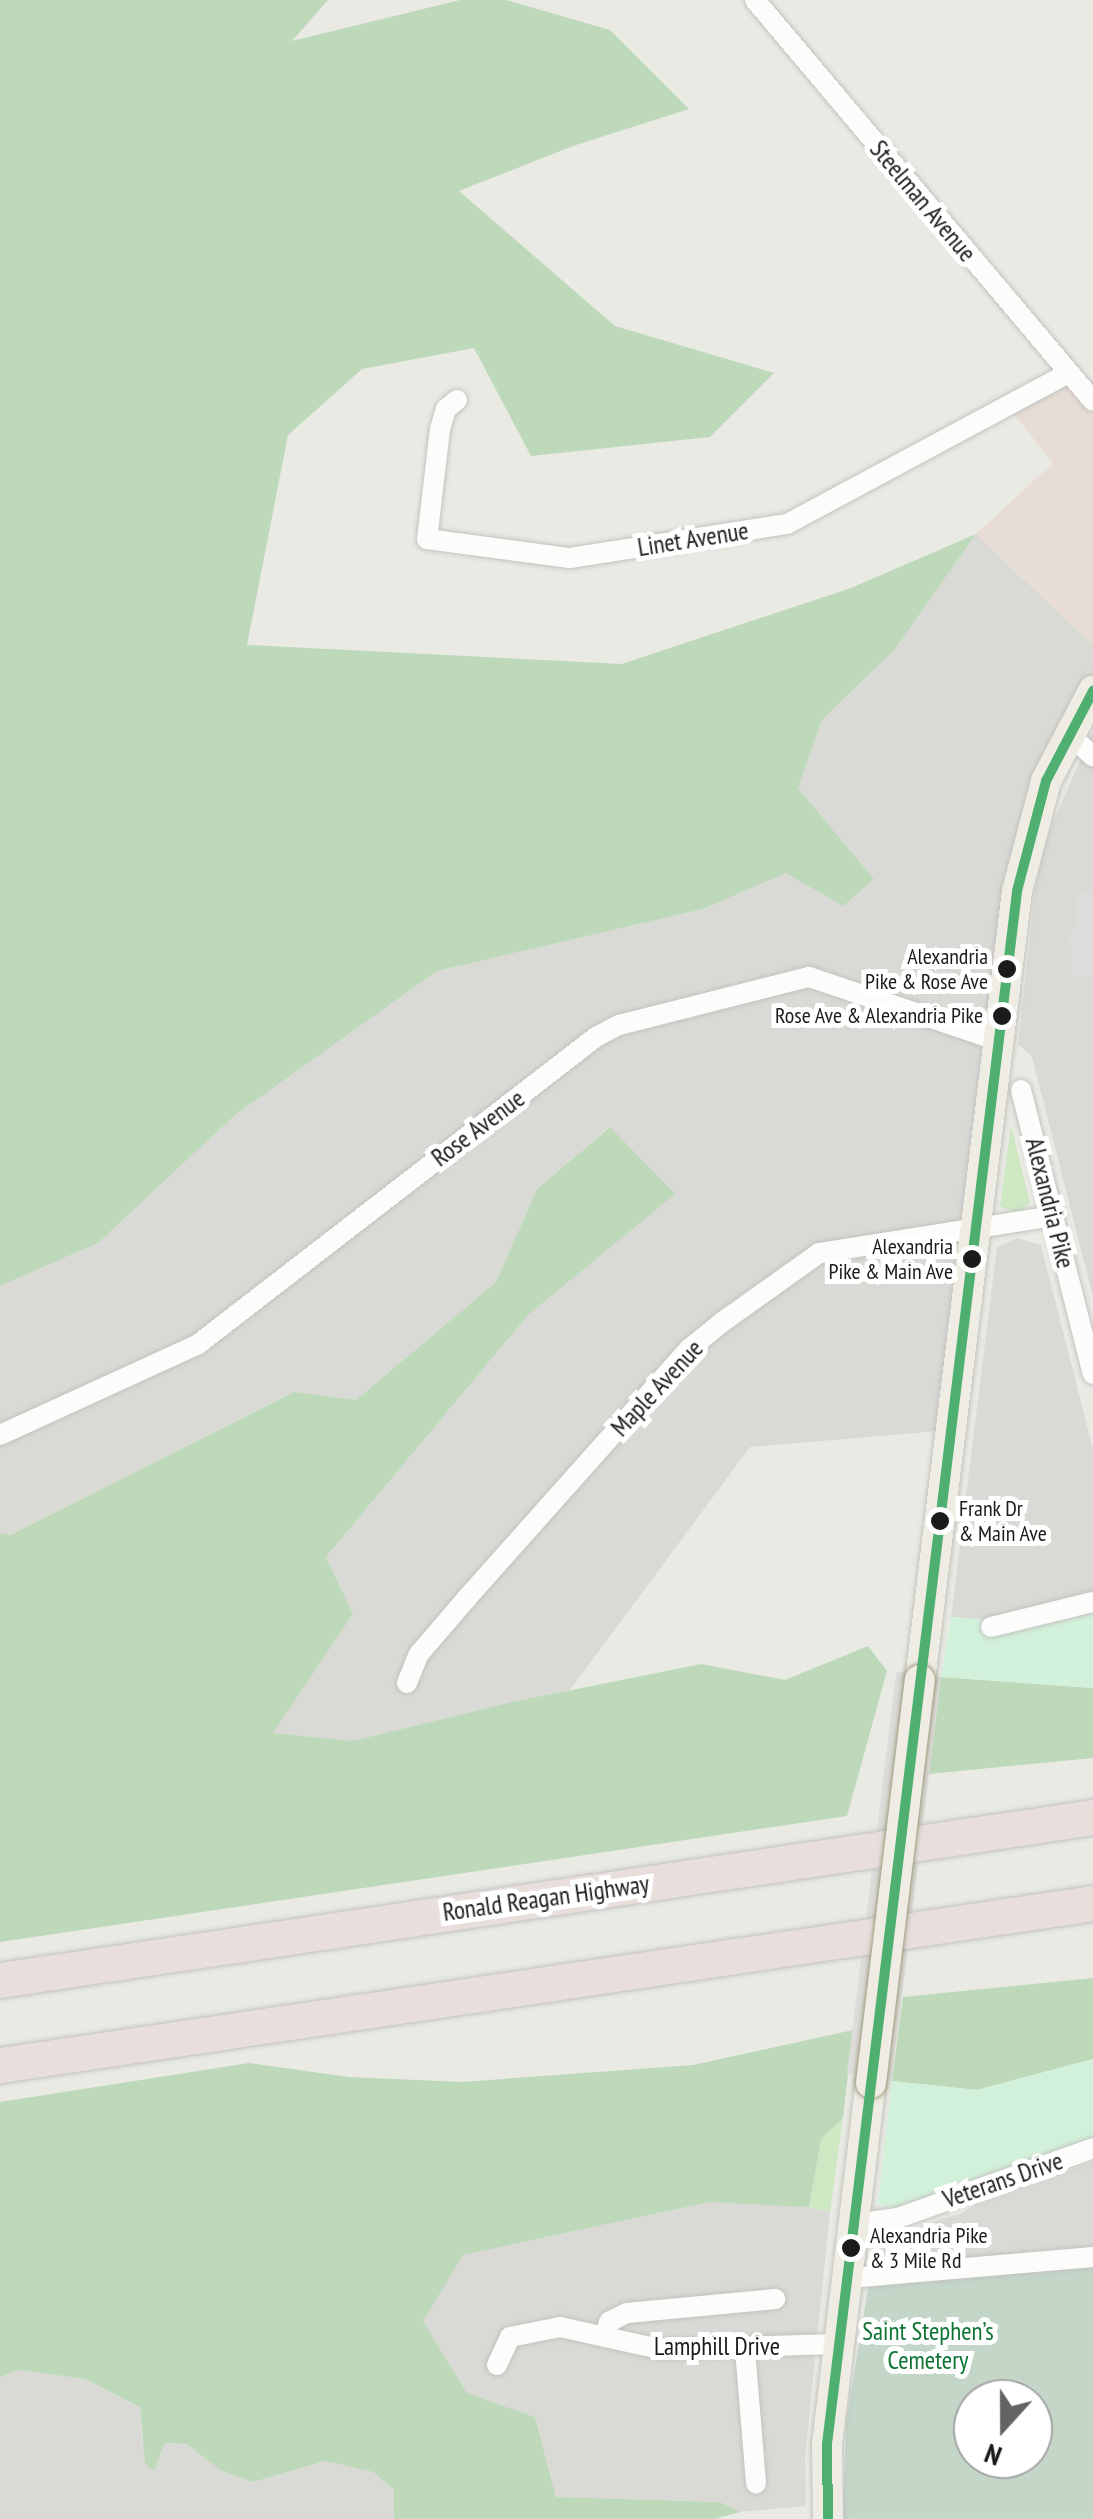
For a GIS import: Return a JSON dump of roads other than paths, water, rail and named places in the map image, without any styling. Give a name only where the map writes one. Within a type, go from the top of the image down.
[{"type":"highway","name":"Ronald Reagan Highway","points":[[0,1980],[1093,1817]]},
{"type":"highway","points":[[0,2066],[1093,1904]]},
{"type":"main road","name":"Alexandria Pike","points":[[828,2519],[828,2444],[1024,852],[1046,781],[1093,691]]},
{"type":"street","name":"Steelman Avenue","points":[[754,0],[1093,401]]},
{"type":"street","name":"Linet Avenue","points":[[457,400],[446,409],[440,429],[427,539],[570,558],[786,524],[1069,373]]},
{"type":"street","points":[[1069,734],[1093,756]]},
{"type":"street","name":"Rose Avenue","points":[[0,1435],[197,1345],[596,1037],[619,1026],[785,980],[809,977],[999,1041]]},
{"type":"street","name":"Alexandria Pike","points":[[1022,1090],[1093,1374]]},
{"type":"street","name":"Maple Avenue","points":[[408,1684],[420,1654],[455,1612],[698,1342],[819,1253],[1052,1216]]},
{"type":"street","points":[[992,1627],[1093,1602]]},
{"type":"street","name":"Veterans Drive","points":[[854,2224],[898,2218],[1093,2148]]},
{"type":"street","points":[[849,2278],[1093,2257]]},
{"type":"street","points":[[605,2336],[609,2322],[618,2315],[775,2300]]},
{"type":"street","points":[[643,2313],[640,2330],[647,2347]]},
{"type":"street","name":"Lamphill Drive","points":[[497,2365],[505,2341],[538,2329],[570,2327],[647,2347],[745,2350],[840,2344]]},
{"type":"street","points":[[745,2350],[756,2484]]},
{"type":"place","name":"Alexandria Pike & Rose Ave","points":[[1007,969]]},
{"type":"place","name":"Rose Ave & Alexandria Pike","points":[[1002,1016]]},
{"type":"place","name":"Alexandria Pike & Main Ave","points":[[972,1259]]},
{"type":"place","name":"Frank Dr & Main Ave","points":[[940,1521]]},
{"type":"place","name":"Alexandria Pike & 3 Mile Rd","points":[[851,2248]]},
{"type":"park label","name":"Saint Stephen’s Cemetery","points":[[928,2346]]}]
